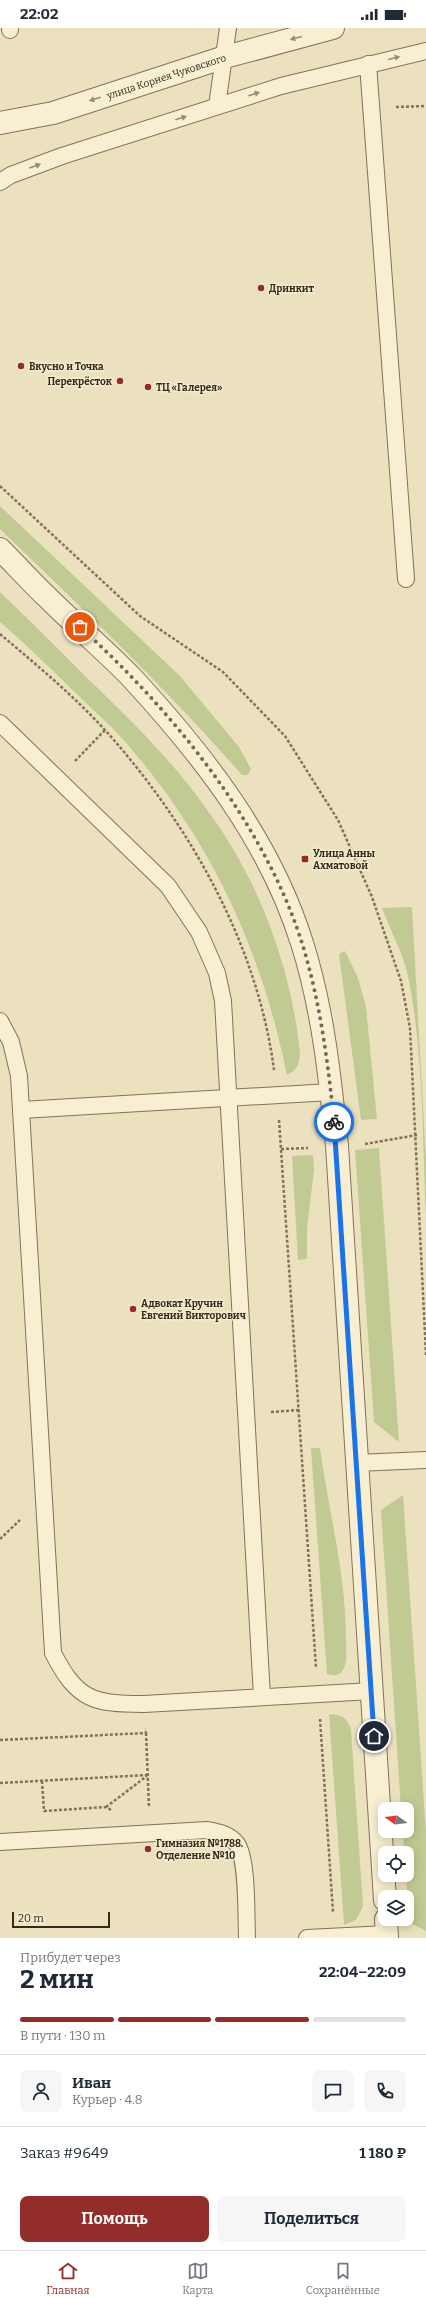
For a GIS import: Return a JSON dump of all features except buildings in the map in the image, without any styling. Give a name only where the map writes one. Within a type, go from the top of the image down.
[{"type":"street","name":"улица Корнея Чуковского","points":[[0,123],[53,113],[225,57],[333,28]]},
{"type":"street","points":[[0,549],[47,598],[91,637],[171,722],[242,814],[266,855],[286,898],[302,943],[314,989],[331,1092],[337,1146],[384,1890]]},
{"type":"street","points":[[0,566],[47,598]]},
{"type":"lane","points":[[217,106],[228,28]]},
{"type":"lane","points":[[0,182],[12,175],[62,156],[281,86],[426,51]]},
{"type":"lane","points":[[368,64],[406,578]]},
{"type":"lane","points":[[0,723],[168,886],[199,932],[216,973],[223,1001],[262,1697]]},
{"type":"lane","points":[[0,1021],[11,1042],[16,1057],[22,1110],[53,1652],[64,1675],[89,1697],[108,1704],[144,1704],[372,1691]]},
{"type":"lane","points":[[22,1110],[331,1092]]},
{"type":"lane","points":[[356,1463],[426,1460]]},
{"type":"lane","points":[[0,1842],[208,1830],[226,1834],[237,1844],[243,1860],[247,1938]]},
{"type":"lane","points":[[307,1938],[387,1930]]},
{"type":"path","points":[[58,779],[105,730]]},
{"type":"path","points":[[358,1145],[417,1135]]},
{"type":"path","points":[[281,1150],[311,1148]]},
{"type":"path","points":[[144,1704],[151,1833]]},
{"type":"path","points":[[0,1740],[146,1733]]},
{"type":"path","points":[[42,1781],[44,1811],[106,1807],[148,1775]]},
{"type":"path","points":[[0,1783],[148,1775]]},
{"type":"green space","points":[[0,506],[180,676],[239,747],[251,769],[248,775],[242,775],[154,680],[0,529]]},
{"type":"green space","points":[[0,592],[119,709],[166,758],[208,811],[243,866],[270,926],[281,958],[296,1022],[300,1054],[299,1061],[297,1067],[287,1075],[263,984],[229,899],[208,859],[184,819],[157,781],[122,738],[0,622]]},
{"type":"green space","points":[[412,907],[426,1161],[426,1218],[422,1097],[413,1006],[406,967],[382,908]]},
{"type":"green space","points":[[345,951],[358,978],[366,1007],[377,1119],[361,1120],[339,954]]},
{"type":"green space","points":[[379,1148],[399,1442],[374,1422],[355,1150]]},
{"type":"green space","points":[[313,1155],[314,1170],[307,1229],[307,1259],[298,1260],[292,1156]]},
{"type":"green space","points":[[311,1448],[320,1448],[343,1591],[346,1660],[343,1670],[336,1675],[327,1674]]},
{"type":"green space","points":[[403,1495],[426,1832],[426,1931],[414,1925],[414,1890],[407,1890],[406,1882],[414,1882],[414,1846],[404,1846],[403,1838],[414,1838],[414,1802],[401,1802],[381,1510]]},
{"type":"green space","points":[[329,1714],[341,1716],[346,1719],[351,1730],[363,1906],[356,1920],[344,1925]]},
{"type":"way so far","points":[[80,627],[132,678],[208,767],[242,814],[266,855],[286,898],[302,943],[314,989],[326,1050],[334,1122]]},
{"type":"place","name":"Дринкит","points":[[261,288]]},
{"type":"place","name":"Вкусно и Точка","points":[[21,366]]},
{"type":"place","name":"Перекрёсток","points":[[120,381]]},
{"type":"place","name":"ТЦ «Галерея»","points":[[148,387]]},
{"type":"place","name":"Улица Анны Ахматовой","points":[[305,859]]},
{"type":"place","name":"Адвокат Кручин Евгений Викторович","points":[[133,1309]]},
{"type":"place","name":"Гимназия №1788. Отделение №10","points":[[148,1849]]},
{"type":"route","points":[[334,1122],[337,1146],[374,1736]]}]
